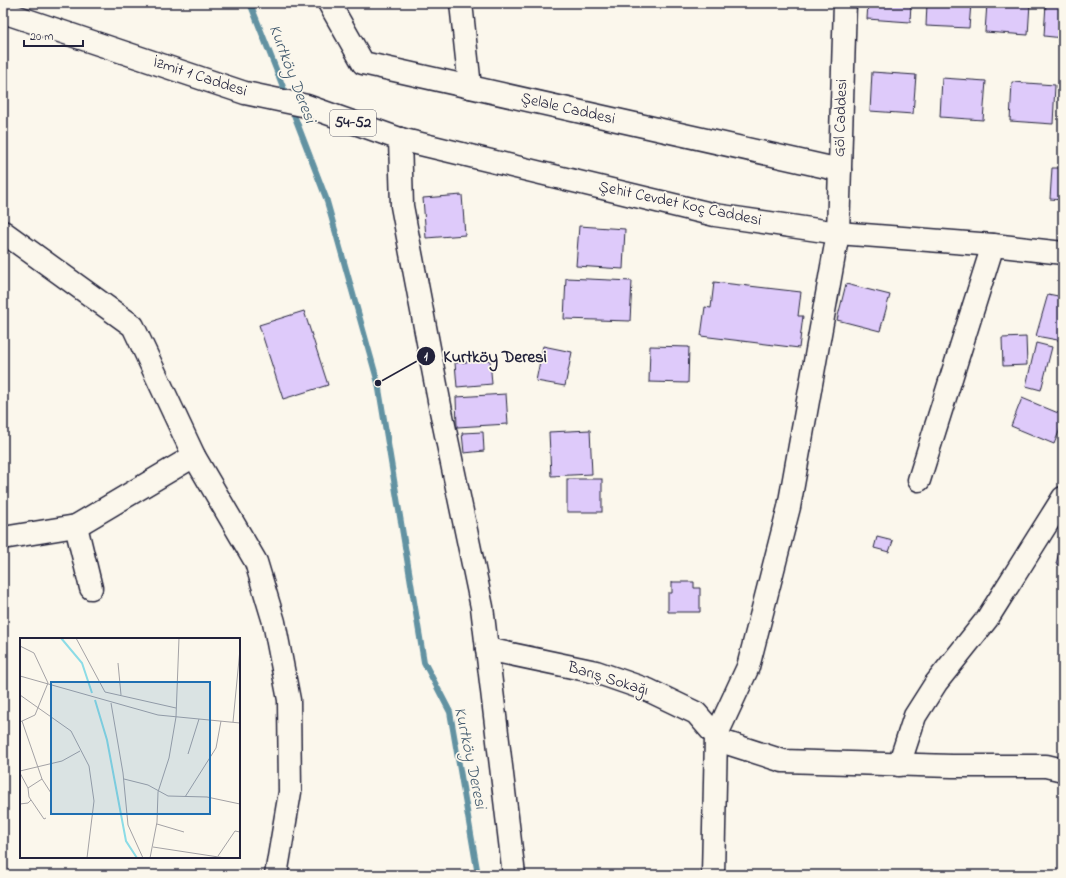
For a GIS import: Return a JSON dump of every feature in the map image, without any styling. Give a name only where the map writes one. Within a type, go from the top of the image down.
[{"type":"street","name":"Şelale Caddesi","points":[[329,3],[363,63],[840,170]]},
{"type":"street","points":[[461,3],[470,87]]},
{"type":"street","name":"Göl Caddesi","points":[[716,736],[748,667],[789,507],[838,233],[845,3]]},
{"type":"street","name":"İzmit 1 Caddesi","points":[[3,12],[245,93],[307,106]]},
{"type":"street","name":"Şehit Cevdet Koç Caddesi","points":[[307,106],[400,139],[715,215],[838,233],[993,245],[1063,253]]},
{"type":"street","points":[[400,139],[402,206],[441,411],[482,607],[514,875]]},
{"type":"street","points":[[3,232],[133,326],[194,456],[256,562],[274,622],[289,700],[290,792],[276,875]]},
{"type":"street","points":[[919,480],[993,245]]},
{"type":"street","points":[[3,538],[76,526],[194,456]]},
{"type":"street","points":[[899,765],[915,716],[936,683],[988,619],[1063,498]]},
{"type":"street","points":[[76,526],[91,588]]},
{"type":"street","name":"Barış Sokağı","points":[[487,649],[596,672],[648,690],[696,713],[716,736]]},
{"type":"street","points":[[716,736],[724,742],[783,761],[899,765],[1046,766],[1063,770]]},
{"type":"street","points":[[713,875],[716,736]]},
{"type":"building","points":[[868,3],[911,3],[910,22],[867,19]]},
{"type":"building","points":[[927,3],[971,3],[969,28],[926,26]]},
{"type":"building","points":[[987,3],[1030,3],[1028,35],[985,32]]},
{"type":"building","points":[[1046,3],[1063,3],[1063,38],[1044,36]]},
{"type":"building","points":[[872,72],[916,75],[913,114],[870,111]]},
{"type":"building","points":[[942,78],[986,81],[983,120],[940,117]]},
{"type":"building","points":[[1012,82],[1055,85],[1053,124],[1010,121]]},
{"type":"building","points":[[1052,168],[1063,168],[1063,200],[1050,199]]},
{"type":"building","points":[[462,195],[465,235],[426,238],[423,198]]},
{"type":"building","points":[[579,226],[625,229],[623,269],[576,266]]},
{"type":"building","points":[[566,278],[632,281],[630,321],[564,319]]},
{"type":"building","points":[[714,282],[801,292],[798,316],[803,316],[799,348],[701,336],[705,307],[711,308]]},
{"type":"building","points":[[846,284],[890,295],[880,331],[837,320]]},
{"type":"building","points":[[1048,294],[1063,297],[1063,341],[1036,336]]},
{"type":"building","points":[[304,311],[328,385],[283,399],[259,325]]},
{"type":"building","points":[[1026,337],[1027,365],[1003,366],[1002,338]]},
{"type":"building","points":[[1036,343],[1052,347],[1041,390],[1026,386]]},
{"type":"building","points":[[543,346],[572,352],[565,386],[536,381]]},
{"type":"building","points":[[650,346],[689,347],[688,383],[649,382]]},
{"type":"building","points":[[490,360],[492,384],[457,387],[455,363]]},
{"type":"building","points":[[506,394],[508,424],[457,427],[456,397]]},
{"type":"building","points":[[1022,398],[1063,415],[1063,422],[1054,444],[1011,426]]},
{"type":"building","points":[[590,430],[592,474],[551,476],[549,432]]},
{"type":"building","points":[[483,432],[484,451],[464,453],[462,433]]},
{"type":"building","points":[[567,479],[602,479],[602,512],[567,512]]},
{"type":"building","points":[[1063,536],[1063,565],[1056,564]]},
{"type":"building","points":[[877,537],[893,541],[889,552],[874,548]]},
{"type":"building","points":[[672,582],[694,582],[694,588],[700,588],[700,612],[668,612],[668,593],[672,593]]},
{"type":"waterway","name":"Kurtköy Deresi","points":[[250,3],[287,97]]},
{"type":"waterway","name":"Kurtköy Deresi","points":[[291,107],[326,198],[378,383],[424,662],[450,712],[478,875]]},
{"type":"place","name":"Kurtköy Deresi","points":[[378,383]]}]
